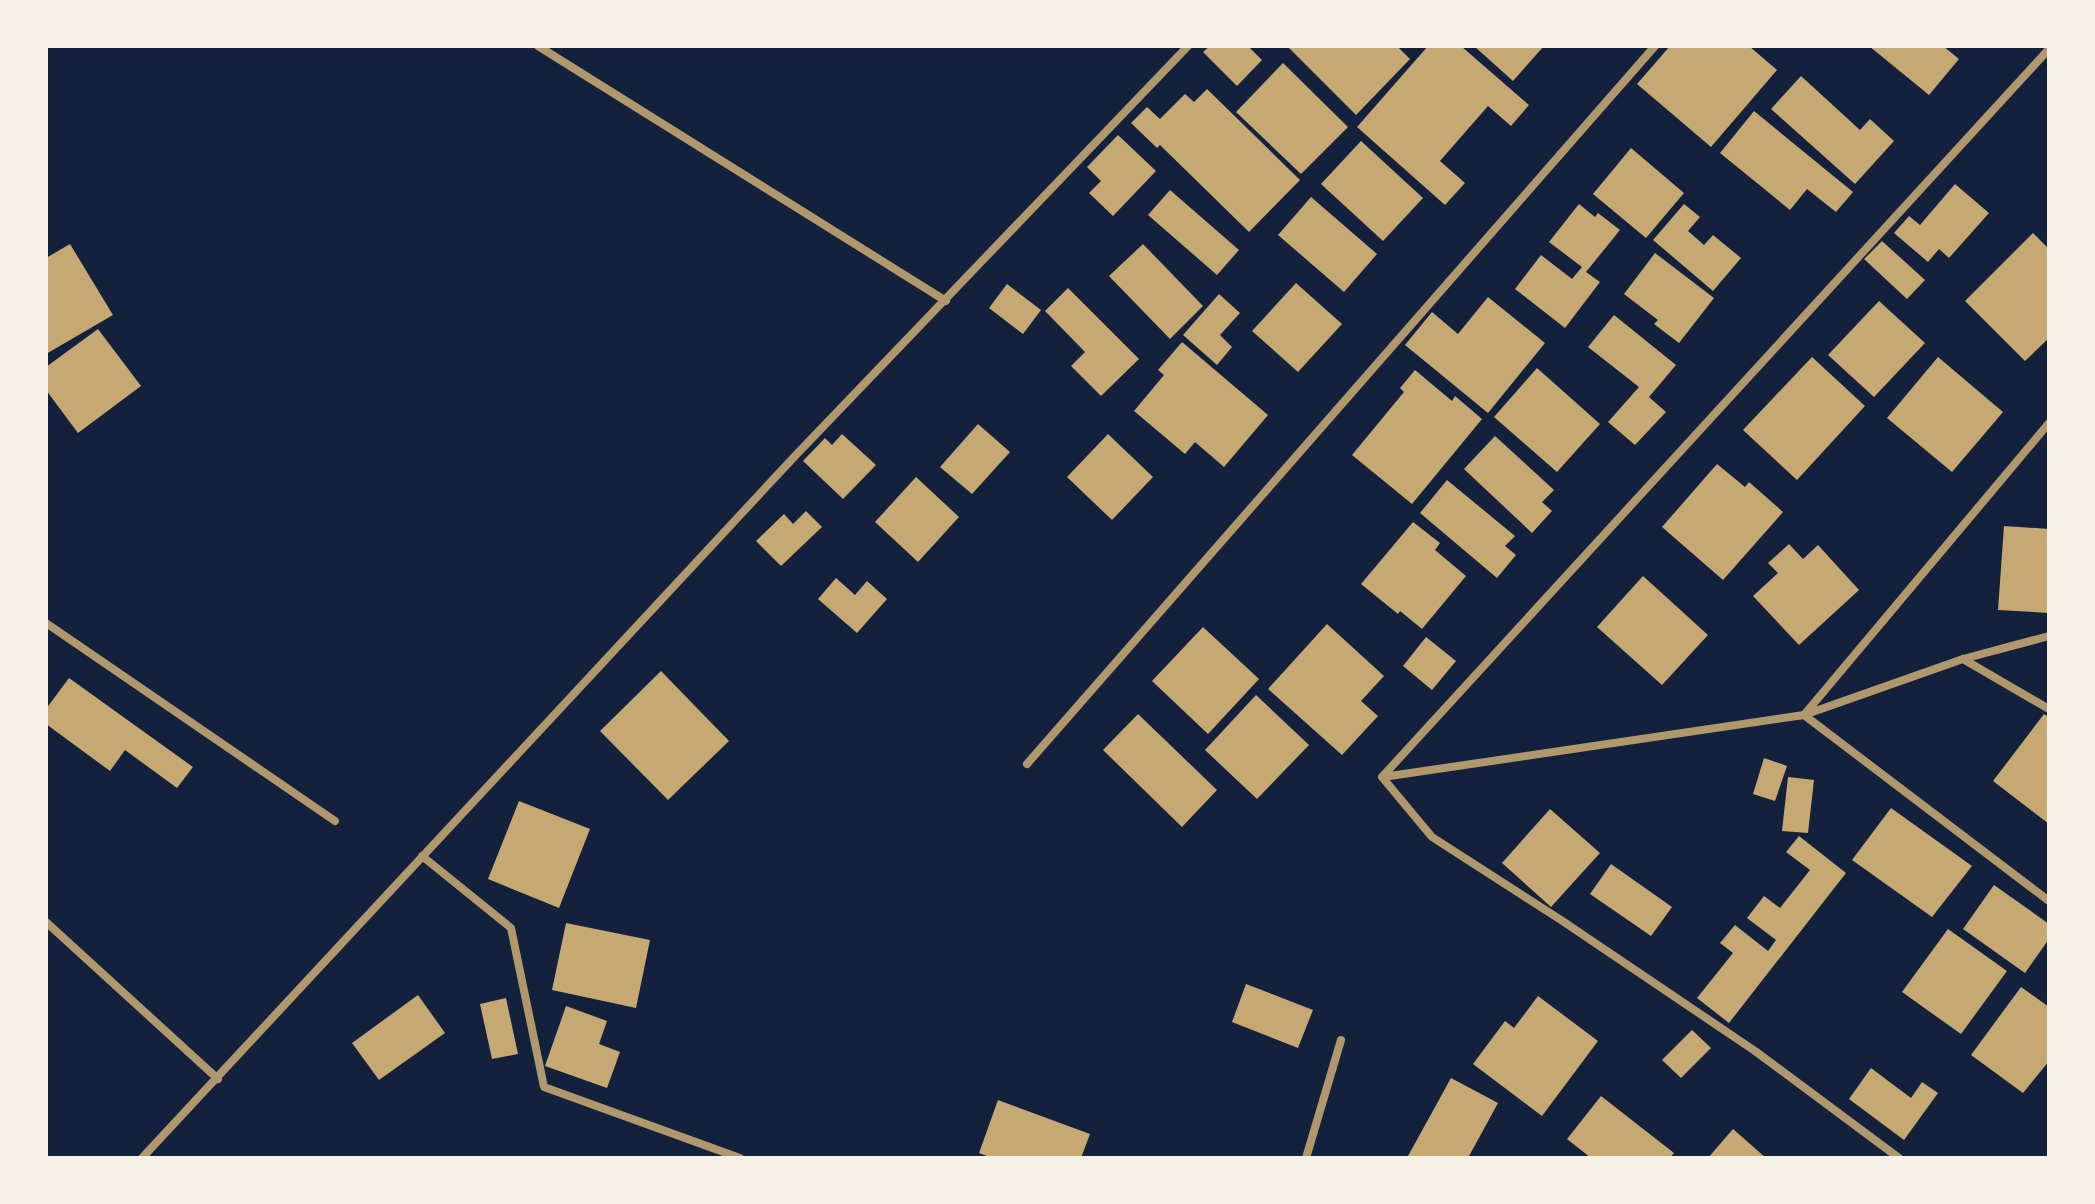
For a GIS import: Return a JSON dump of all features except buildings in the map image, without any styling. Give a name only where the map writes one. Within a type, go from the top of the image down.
[{"type":"street","points":[[538,46],[946,301]]},
{"type":"street","points":[[142,1158],[795,456],[1188,46]]},
{"type":"street","points":[[1027,764],[1655,46]]},
{"type":"street","points":[[1382,777],[2049,49]]},
{"type":"street","points":[[1804,715],[2049,423]]},
{"type":"street","points":[[46,623],[335,821]]},
{"type":"street","points":[[1382,777],[1804,715],[1963,659],[2049,636]]},
{"type":"street","points":[[1963,659],[2049,709]]},
{"type":"street","points":[[1804,715],[2049,901]]},
{"type":"street","points":[[1382,777],[1432,837],[1742,1042],[1899,1158]]},
{"type":"street","points":[[422,856],[511,928],[544,1087],[717,1154],[740,1158]]},
{"type":"street","points":[[46,922],[218,1079]]},
{"type":"street","points":[[1306,1158],[1341,1040]]}]
